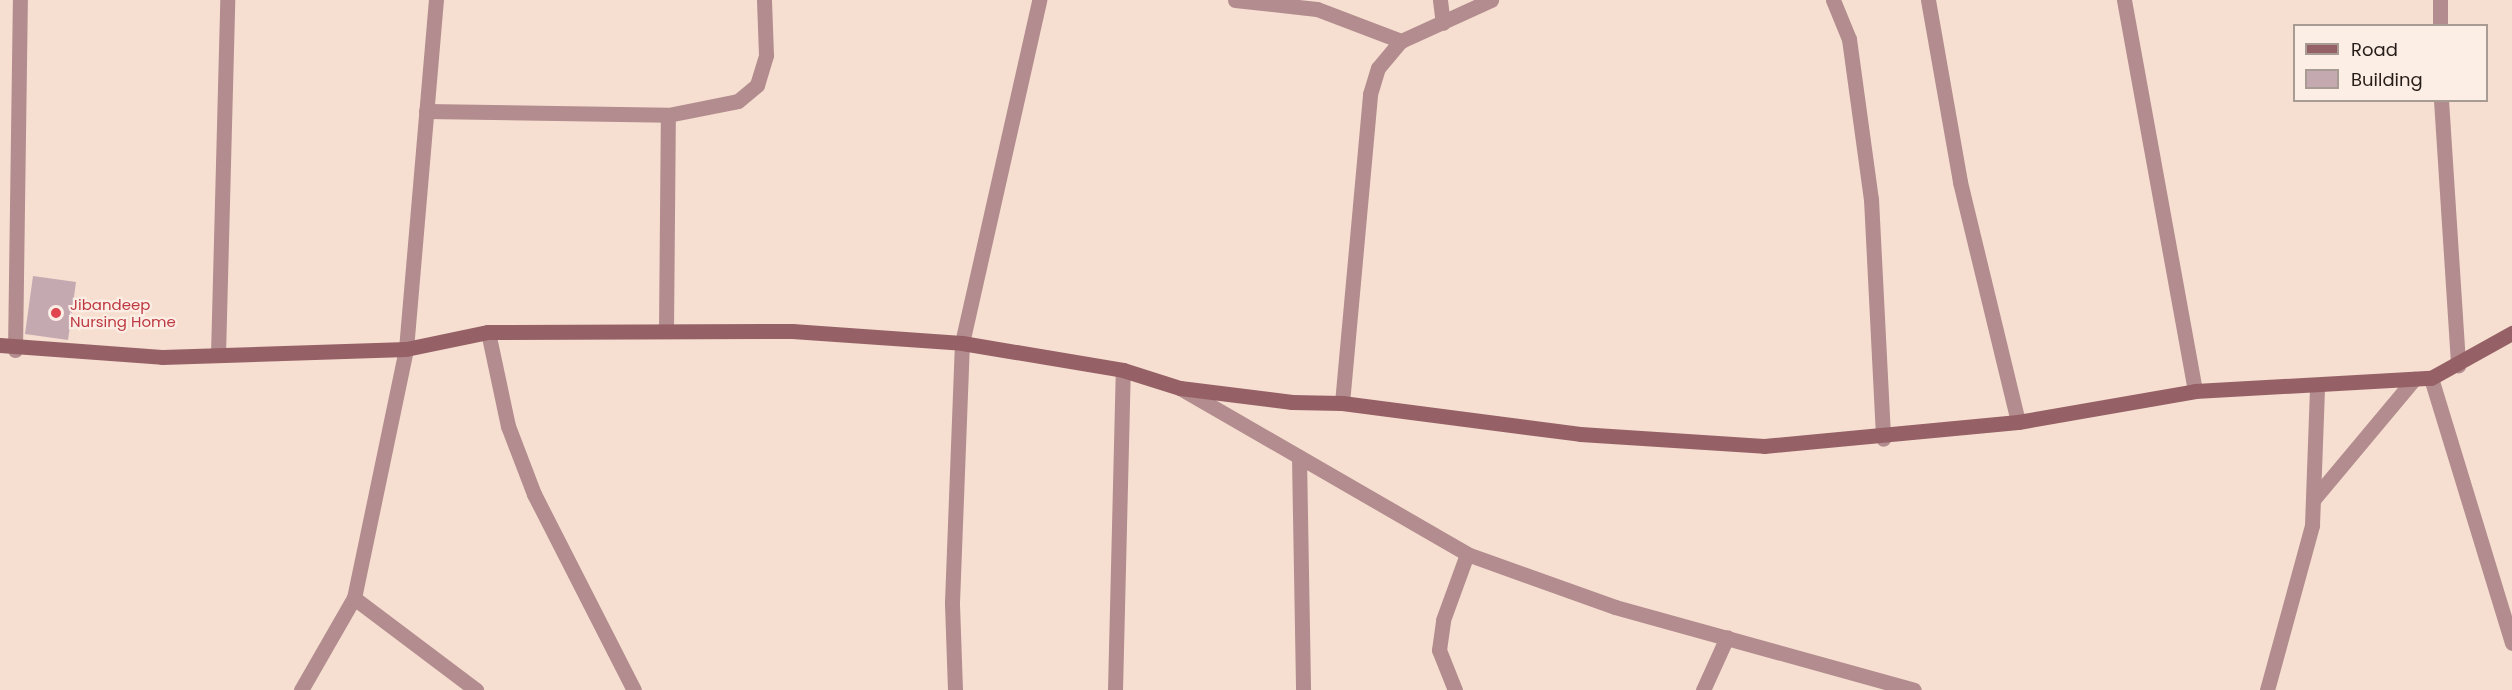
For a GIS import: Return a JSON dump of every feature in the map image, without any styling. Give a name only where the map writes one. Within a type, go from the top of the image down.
[{"type":"street","points":[[15,350],[20,0]]},
{"type":"street","points":[[218,356],[226,0]]},
{"type":"street","points":[[301,690],[354,598],[406,349],[436,0]]},
{"type":"street","points":[[426,111],[668,115],[738,101],[757,85],[766,55],[764,0]]},
{"type":"street","points":[[955,690],[952,602],[962,343],[1039,0]]},
{"type":"street","points":[[1236,0],[1317,9],[1401,41]]},
{"type":"street","points":[[1440,0],[1443,23]]},
{"type":"street","points":[[1342,403],[1370,94],[1378,68],[1401,41],[1491,0]]},
{"type":"street","points":[[1833,0],[1849,39],[1871,199],[1883,439]]},
{"type":"street","points":[[1928,0],[1960,182],[2018,422]]},
{"type":"street","points":[[2124,0],[2195,391]]},
{"type":"street","points":[[2440,0],[2440,24]]},
{"type":"street","points":[[2441,102],[2458,366]]},
{"type":"street","points":[[666,330],[668,115]]},
{"type":"street","points":[[0,345],[15,350],[218,356],[406,349],[488,333],[666,330],[792,331],[962,343],[1123,370],[1180,388],[1342,403],[1580,434],[1718,443],[1883,439],[2018,422],[2195,391],[2317,387],[2431,378],[2458,366],[2512,333]]},
{"type":"street","points":[[488,333],[508,426],[534,494],[634,690]]},
{"type":"street","points":[[1115,690],[1123,370]]},
{"type":"street","points":[[2431,378],[2512,643]]},
{"type":"street","points":[[2313,500],[2414,379]]},
{"type":"street","points":[[2267,690],[2312,525],[2317,387]]},
{"type":"street","points":[[1180,388],[1467,554],[1615,608],[1914,690]]},
{"type":"street","points":[[1299,457],[1303,690]]},
{"type":"street","points":[[1455,690],[1439,650],[1443,620],[1467,554]]},
{"type":"street","points":[[354,598],[476,690]]},
{"type":"street","points":[[1703,690],[1726,637]]},
{"type":"building","points":[[33,276],[76,282],[68,340],[25,334]]},
{"type":"place","name":"Jibandeep Nursing Home","points":[[56,313]]}]
